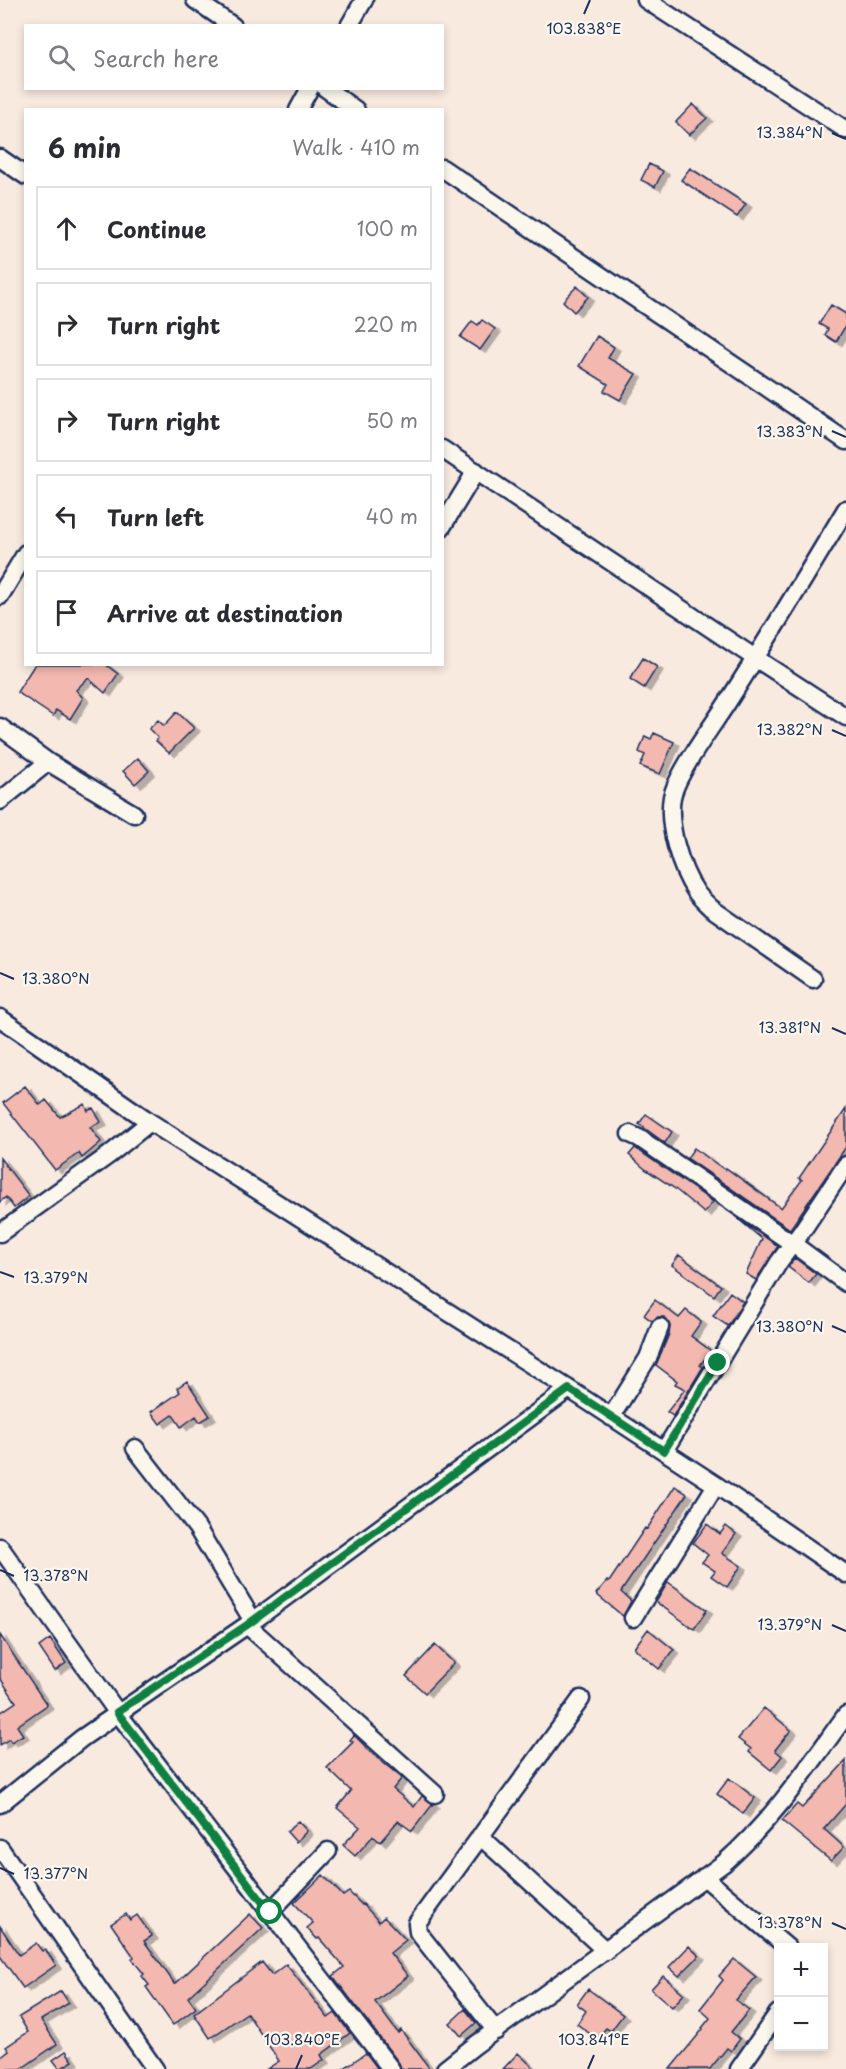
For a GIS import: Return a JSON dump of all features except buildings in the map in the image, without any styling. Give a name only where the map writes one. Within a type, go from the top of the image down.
[{"type":"street","points":[[195,0],[230,24]]},
{"type":"street","points":[[350,24],[364,0]]},
{"type":"street","points":[[646,0],[846,130]]},
{"type":"street","points":[[299,108],[309,90]]},
{"type":"street","points":[[328,90],[353,108]]},
{"type":"street","points":[[0,158],[24,175]]},
{"type":"street","points":[[444,169],[846,441]]},
{"type":"street","points":[[444,450],[846,717]]},
{"type":"street","points":[[444,524],[476,471]]},
{"type":"street","points":[[813,979],[711,908],[697,894],[687,876],[675,840],[670,812],[673,793],[688,764],[846,509]]},
{"type":"street","points":[[0,596],[24,557]]},
{"type":"street","points":[[0,727],[48,762],[134,814]]},
{"type":"street","points":[[0,801],[48,762]]},
{"type":"street","points":[[0,1018],[150,1122],[569,1389],[716,1485],[846,1574]]},
{"type":"street","points":[[0,1233],[109,1155],[150,1122]]},
{"type":"street","points":[[630,1134],[793,1244],[846,1283]]},
{"type":"street","points":[[664,1451],[779,1262],[846,1165]]},
{"type":"street","points":[[611,1417],[648,1358],[660,1328]]},
{"type":"street","points":[[0,1804],[117,1712],[250,1623],[569,1389]]},
{"type":"street","points":[[135,1448],[197,1528],[250,1623],[435,1794]]},
{"type":"street","points":[[633,1618],[716,1485]]},
{"type":"street","points":[[0,1547],[117,1712],[391,2069]]},
{"type":"street","points":[[496,2031],[416,1927],[419,1919],[581,1699]]},
{"type":"street","points":[[445,2069],[742,1848],[777,1810],[846,1715]]},
{"type":"street","points":[[480,1836],[606,1951]]},
{"type":"street","points":[[0,1848],[154,2069]]},
{"type":"street","points":[[270,1912],[328,1851]]},
{"type":"street","points":[[704,1877],[783,1943]]},
{"type":"street","points":[[739,2069],[774,2019]]},
{"type":"route","points":[[270,1912],[117,1712],[247,1625],[569,1389],[664,1451],[718,1363]]}]
